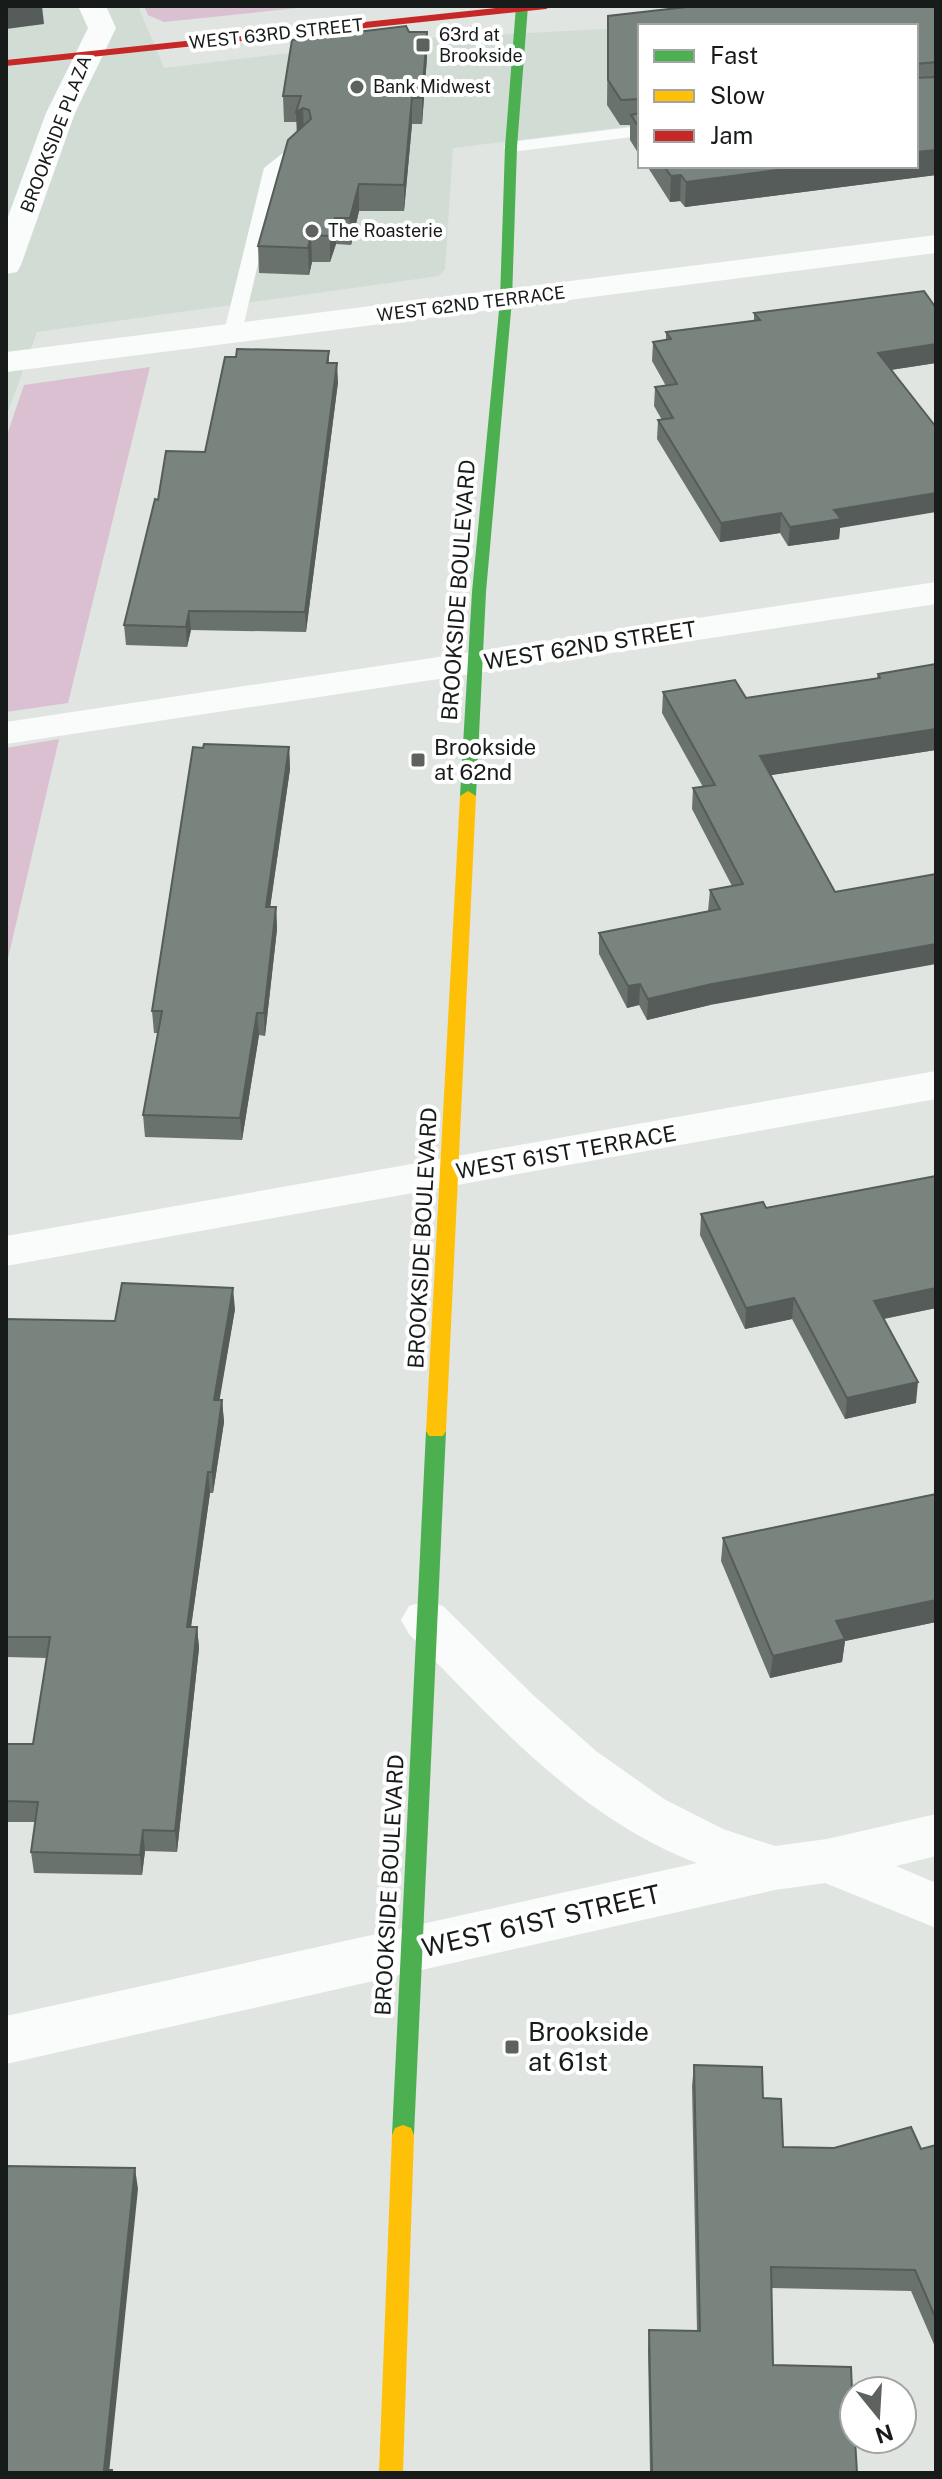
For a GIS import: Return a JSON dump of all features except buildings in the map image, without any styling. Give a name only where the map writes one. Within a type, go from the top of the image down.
[{"type":"main road","name":"WEST 63RD STREET","points":[[6,63],[546,6]]},
{"type":"main road","name":"BROOKSIDE BOULEVARD","points":[[391,2473],[409,1951],[475,662],[506,300],[511,147],[522,7]]},
{"type":"street","name":"BROOKSIDE PLAZA","points":[[6,265],[86,54],[102,28],[92,6]]},
{"type":"street","name":"WEST 62ND TERRACE","points":[[6,362],[936,244]]},
{"type":"street","name":"WEST 62ND STREET","points":[[6,733],[936,593]]},
{"type":"street","name":"WEST 61ST TERRACE","points":[[6,1251],[936,1085]]},
{"type":"street","points":[[426,1620],[541,1735],[616,1794],[684,1835],[775,1868]]},
{"type":"street","name":"WEST 61ST STREET","points":[[6,2040],[775,1868],[827,1861],[936,1835]]},
{"type":"street","points":[[827,1861],[936,1906]]},
{"type":"lane","points":[[511,147],[638,131]]},
{"type":"lane","points":[[233,332],[272,168],[303,142]]},
{"type":"shaded area","points":[[6,6],[138,6],[164,68],[409,39],[638,25],[638,125],[453,148],[445,269],[439,276],[37,332],[6,417]]},
{"type":"shaded area","points":[[144,6],[317,6],[164,22],[148,15]]},
{"type":"shaded area","points":[[798,6],[904,24],[648,24]]},
{"type":"shaded area","points":[[150,367],[68,703],[6,712],[6,438],[24,385]]},
{"type":"shaded area","points":[[59,739],[6,967],[6,748]]},
{"type":"traffic: fast","points":[[468,796],[479,592],[506,300],[511,147],[522,6]]},
{"type":"traffic: fast","points":[[403,2135],[436,1431]]},
{"type":"traffic: slow","points":[[436,1431],[468,796]]},
{"type":"traffic: slow","points":[[391,2473],[403,2135]]},
{"type":"traffic: jam","points":[[6,63],[546,6]]},
{"type":"place","name":"63rd at Brookside","points":[[423,45]]},
{"type":"place","name":"Bank Midwest","points":[[357,87]]},
{"type":"place","name":"The Roasterie","points":[[312,231]]},
{"type":"place","name":"Brookside at 62nd","points":[[418,760]]},
{"type":"place","name":"Brookside at 61st","points":[[512,2047]]}]
